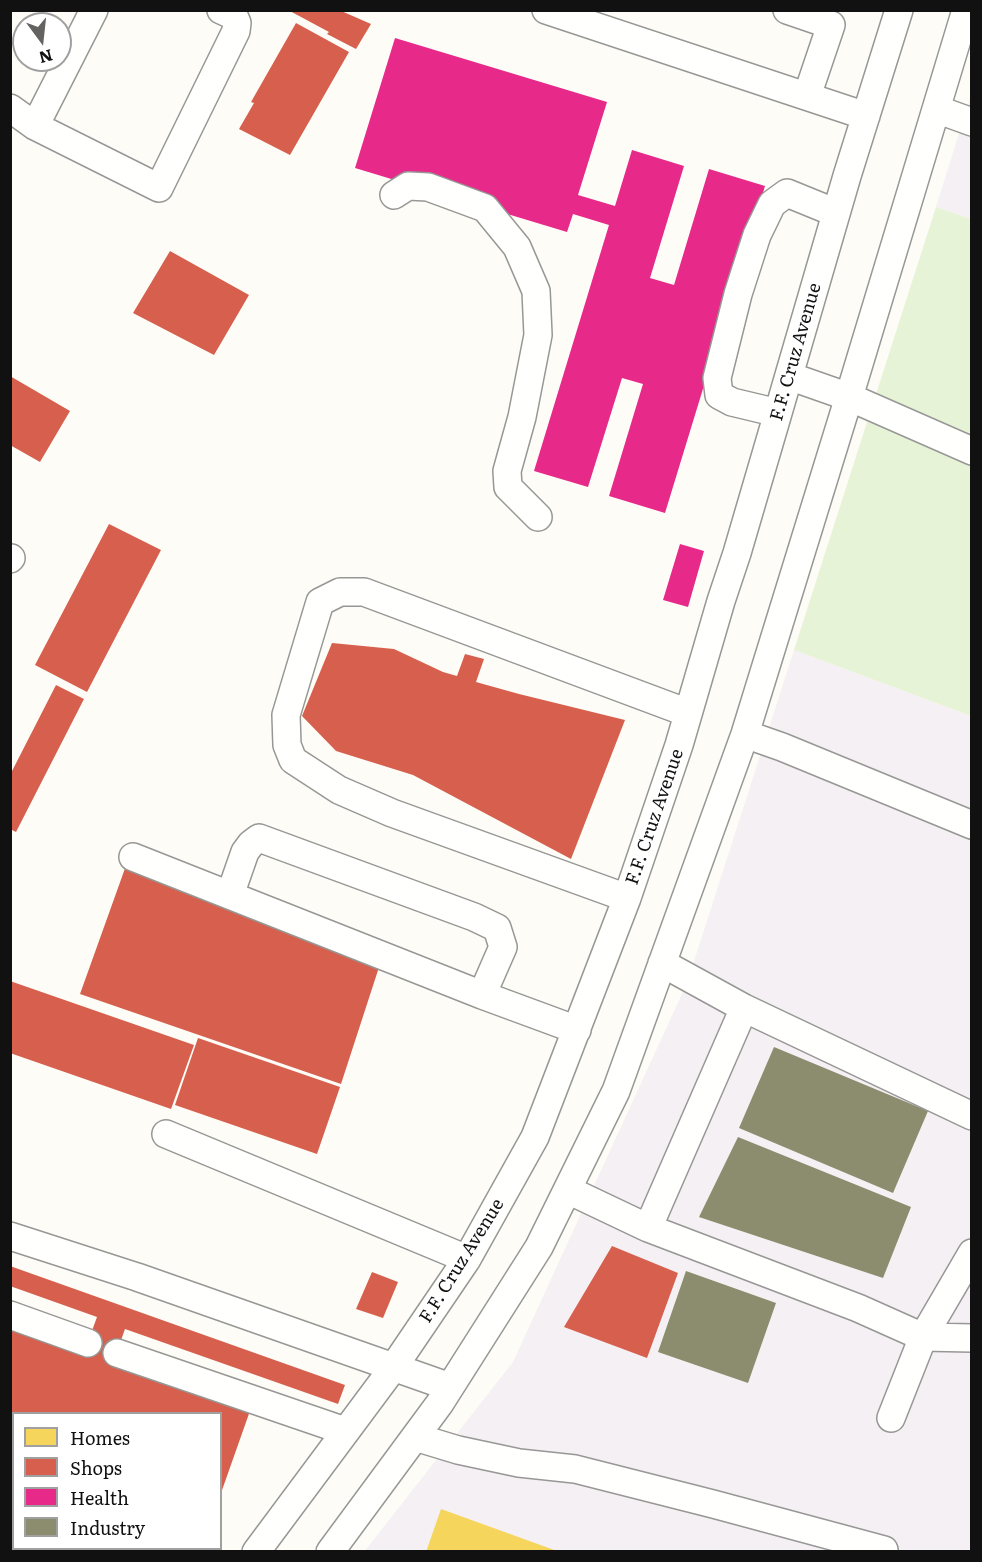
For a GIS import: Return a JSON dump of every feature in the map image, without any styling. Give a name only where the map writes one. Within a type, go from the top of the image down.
[{"type":"street","points":[[35,126],[94,10]]},
{"type":"street","points":[[10,108],[35,126],[159,188],[236,32],[237,23],[234,16],[221,10]]},
{"type":"street","points":[[546,10],[590,18],[866,116]]},
{"type":"street","points":[[787,10],[833,18],[807,96]]},
{"type":"street","name":"F.F. Cruz Avenue","points":[[256,1551],[393,1368],[467,1259],[535,1137],[627,898],[679,745],[836,213],[899,10]]},
{"type":"street","points":[[330,1551],[440,1403],[539,1247],[616,1091],[745,734],[966,10]]},
{"type":"street","points":[[936,109],[972,123]]},
{"type":"street","points":[[394,195],[408,186],[428,187],[485,208],[517,247],[536,291],[538,335],[522,417],[507,471],[508,487],[538,517]]},
{"type":"street","points":[[778,413],[732,402],[719,395],[717,378],[738,294],[757,235],[772,204],[787,193],[836,213]]},
{"type":"street","points":[[789,376],[849,397],[972,451]]},
{"type":"street","points":[[627,898],[392,813],[339,790],[293,760],[286,745],[286,715],[320,602],[340,592],[364,592],[688,713]]},
{"type":"street","points":[[745,734],[972,825]]},
{"type":"street","points":[[230,895],[245,852],[259,838],[474,917],[497,928],[503,947],[482,995]]},
{"type":"street","points":[[133,857],[482,995],[577,1030]]},
{"type":"street","points":[[662,963],[744,1008],[972,1116]]},
{"type":"street","points":[[648,1228],[744,1008]]},
{"type":"street","points":[[166,1134],[467,1259]]},
{"type":"street","points":[[568,1190],[648,1228],[858,1308],[923,1337],[972,1338]]},
{"type":"street","points":[[10,1236],[137,1277],[450,1387]]},
{"type":"street","points":[[891,1418],[923,1337],[972,1253]]},
{"type":"street","points":[[10,1315],[88,1342]]},
{"type":"street","points":[[117,1353],[345,1431]]},
{"type":"street","points":[[415,1437],[458,1450],[519,1463],[575,1469],[884,1550]]},
{"type":"shaded area","points":[[971,95],[971,219],[936,207]]},
{"type":"shaded area","points":[[794,650],[971,716],[971,1551],[364,1552],[513,1362],[687,983]]},
{"type":"green space","points":[[936,207],[971,219],[971,716],[794,650]]},
{"type":"building: Homes","points":[[441,1509],[557,1551],[557,1552],[426,1552]]},
{"type":"building: Shops","points":[[288,10],[339,10],[371,24],[356,49]]},
{"type":"building: Shops","points":[[296,23],[349,52],[290,155],[239,129],[254,103],[251,102]]},
{"type":"building: Shops","points":[[170,251],[249,295],[214,355],[133,313]]},
{"type":"building: Shops","points":[[10,376],[70,411],[40,462],[10,445]]},
{"type":"building: Shops","points":[[109,524],[161,550],[87,692],[35,665]]},
{"type":"building: Shops","points":[[332,643],[394,649],[443,672],[457,676],[465,654],[484,659],[476,682],[625,720],[571,859],[413,775],[336,751],[302,716]]},
{"type":"building: Shops","points":[[56,685],[84,699],[16,832],[10,829],[10,775]]},
{"type":"building: Shops","points":[[128,860],[382,958],[341,1084],[80,994]]},
{"type":"building: Shops","points":[[10,981],[194,1045],[171,1109],[10,1053]]},
{"type":"building: Shops","points":[[198,1038],[340,1087],[317,1154],[175,1105]]},
{"type":"building: Shops","points":[[612,1246],[678,1273],[647,1358],[564,1327]]},
{"type":"building: Shops","points":[[10,1266],[345,1385],[338,1404],[125,1329],[114,1360],[251,1408],[222,1490],[222,1412],[12,1412],[12,1550],[200,1550],[199,1552],[10,1552],[10,1323],[85,1350],[97,1317],[10,1286]]},
{"type":"building: Shops","points":[[372,1272],[398,1282],[383,1318],[356,1309]]},
{"type":"building: Health","points":[[395,38],[607,102],[578,195],[615,206],[632,150],[684,166],[650,278],[674,285],[709,169],[765,186],[665,513],[609,496],[643,384],[622,378],[588,487],[534,471],[609,225],[573,214],[567,232],[355,168]]},
{"type":"building: Health","points":[[680,544],[704,551],[688,607],[663,600]]},
{"type":"building: Industry","points":[[774,1047],[928,1111],[893,1193],[739,1128]]},
{"type":"building: Industry","points":[[738,1137],[911,1207],[883,1278],[699,1217]]},
{"type":"building: Industry","points":[[686,1271],[776,1303],[748,1383],[658,1352]]}]
